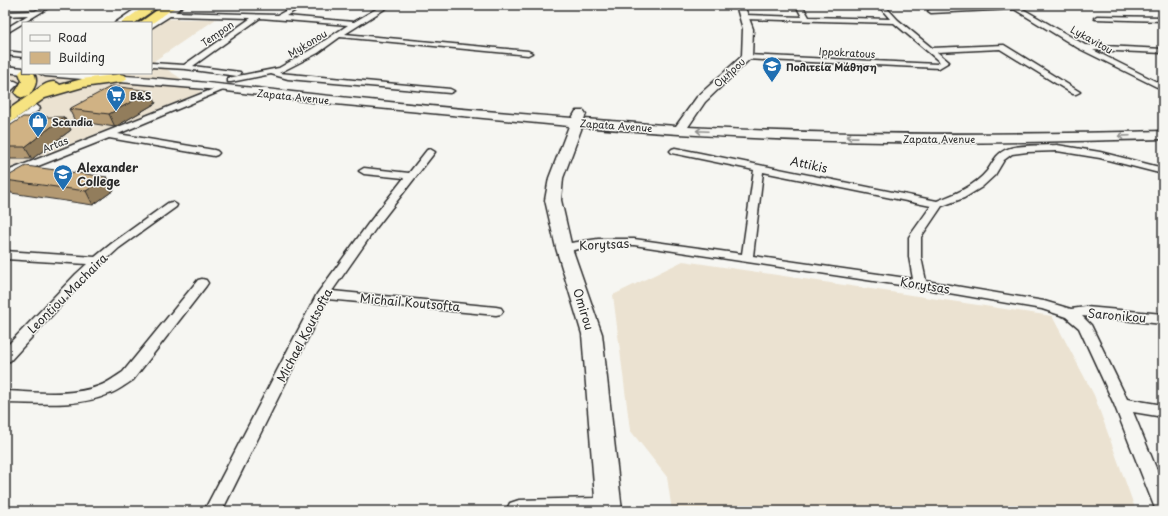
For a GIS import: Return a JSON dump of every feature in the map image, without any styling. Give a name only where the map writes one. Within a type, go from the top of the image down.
[{"type":"highway","points":[[129,22],[155,5]]},
{"type":"highway","points":[[147,22],[170,10]]},
{"type":"highway","points":[[5,105],[19,70]]},
{"type":"highway","points":[[38,102],[71,74]]},
{"type":"highway","points":[[5,120],[38,102],[82,83],[120,78]]},
{"type":"main road","name":"Ομήρου","points":[[683,125],[709,90],[747,57],[748,29],[740,5]]},
{"type":"main road","name":"Zapata Avenue","points":[[152,73],[579,118]]},
{"type":"main road","name":"Zapata Avenue","points":[[71,74],[120,78],[231,81],[311,98],[683,125],[797,136],[891,138],[1052,138],[1163,135]]},
{"type":"main road","name":"Omirou","points":[[579,118],[554,186],[554,208],[564,248],[590,324],[594,348],[609,510]]},
{"type":"main road","name":"Zapata Avenue","points":[[683,125],[999,129],[1163,125]]},
{"type":"main road","points":[[519,511],[609,510]]},
{"type":"street","points":[[5,32],[50,5]]},
{"type":"street","points":[[120,22],[145,5]]},
{"type":"street","points":[[152,25],[170,10],[181,5]]},
{"type":"street","points":[[279,17],[301,5]]},
{"type":"street","name":"Mykonou","points":[[231,81],[278,72],[315,51],[355,24],[388,5]]},
{"type":"street","points":[[799,5],[807,19]]},
{"type":"street","points":[[881,5],[896,21],[930,50],[1001,47],[1076,92]]},
{"type":"street","points":[[931,11],[1014,6]]},
{"type":"street","name":"Lykavitou","points":[[1014,6],[1081,46],[1163,88]]},
{"type":"street","points":[[170,10],[279,17],[355,24]]},
{"type":"street","points":[[5,14],[37,13]]},
{"type":"street","name":"Tempon","points":[[186,67],[259,16]]},
{"type":"street","points":[[744,18],[896,21]]},
{"type":"street","points":[[1097,18],[1163,19]]},
{"type":"street","points":[[338,36],[528,53]]},
{"type":"street","points":[[1081,46],[1163,51]]},
{"type":"street","name":"Ippokratous","points":[[747,57],[939,66],[944,64],[945,62],[930,50]]},
{"type":"street","points":[[5,53],[19,70],[5,92]]},
{"type":"street","points":[[152,65],[186,67],[231,81]]},
{"type":"street","points":[[262,84],[278,72],[288,77],[450,90]]},
{"type":"street","name":"Artas","points":[[5,176],[108,135],[231,81]]},
{"type":"street","points":[[5,130],[38,102]]},
{"type":"street","points":[[108,135],[214,153]]},
{"type":"street","points":[[920,284],[915,257],[915,237],[938,204],[960,196],[978,185],[991,173],[1000,158],[1009,152],[1027,149],[1057,148],[1100,155],[1163,171]]},
{"type":"street","name":"Attikis","points":[[674,151],[938,204]]},
{"type":"street","name":"Michael Koutsofta","points":[[213,511],[323,294],[372,226],[430,152]]},
{"type":"street","points":[[746,259],[759,167]]},
{"type":"street","points":[[364,171],[412,176]]},
{"type":"street","name":"Leontiou Machaira","points":[[5,357],[80,277],[115,246],[172,205]]},
{"type":"street","name":"Korytsas","points":[[564,248],[598,242],[634,242],[920,284],[1044,305],[1071,314],[1084,325],[1122,404],[1163,506]]},
{"type":"street","points":[[5,255],[99,261]]},
{"type":"street","points":[[5,397],[77,396],[97,393],[115,386],[128,376],[202,283]]},
{"type":"street","name":"Michail Koutsofta","points":[[323,294],[496,311]]},
{"type":"street","name":"Saronikou","points":[[1071,314],[1086,311],[1163,319]]},
{"type":"street","points":[[1122,404],[1163,411]]},
{"type":"shaded area","points":[[119,19],[216,19],[154,61],[202,92],[5,170],[5,72],[22,68],[22,74],[152,74],[152,22],[115,22]]},
{"type":"shaded area","points":[[683,261],[1052,316],[1094,395],[1136,511],[672,511],[667,477],[630,430],[613,295]]},
{"type":"building","points":[[112,86],[151,91],[109,114],[69,109]]},
{"type":"building","points":[[23,117],[64,117],[25,147],[5,147],[5,129]]},
{"type":"building","points":[[26,166],[107,177],[86,191],[5,180],[5,178]]},
{"type":"place","name":"Πολιτεία Μάθηση","points":[[772,83]]},
{"type":"place","name":"B&S","points":[[116,112]]},
{"type":"place","name":"Scandia","points":[[38,138]]},
{"type":"place","name":"Alexander College","points":[[63,191]]}]
